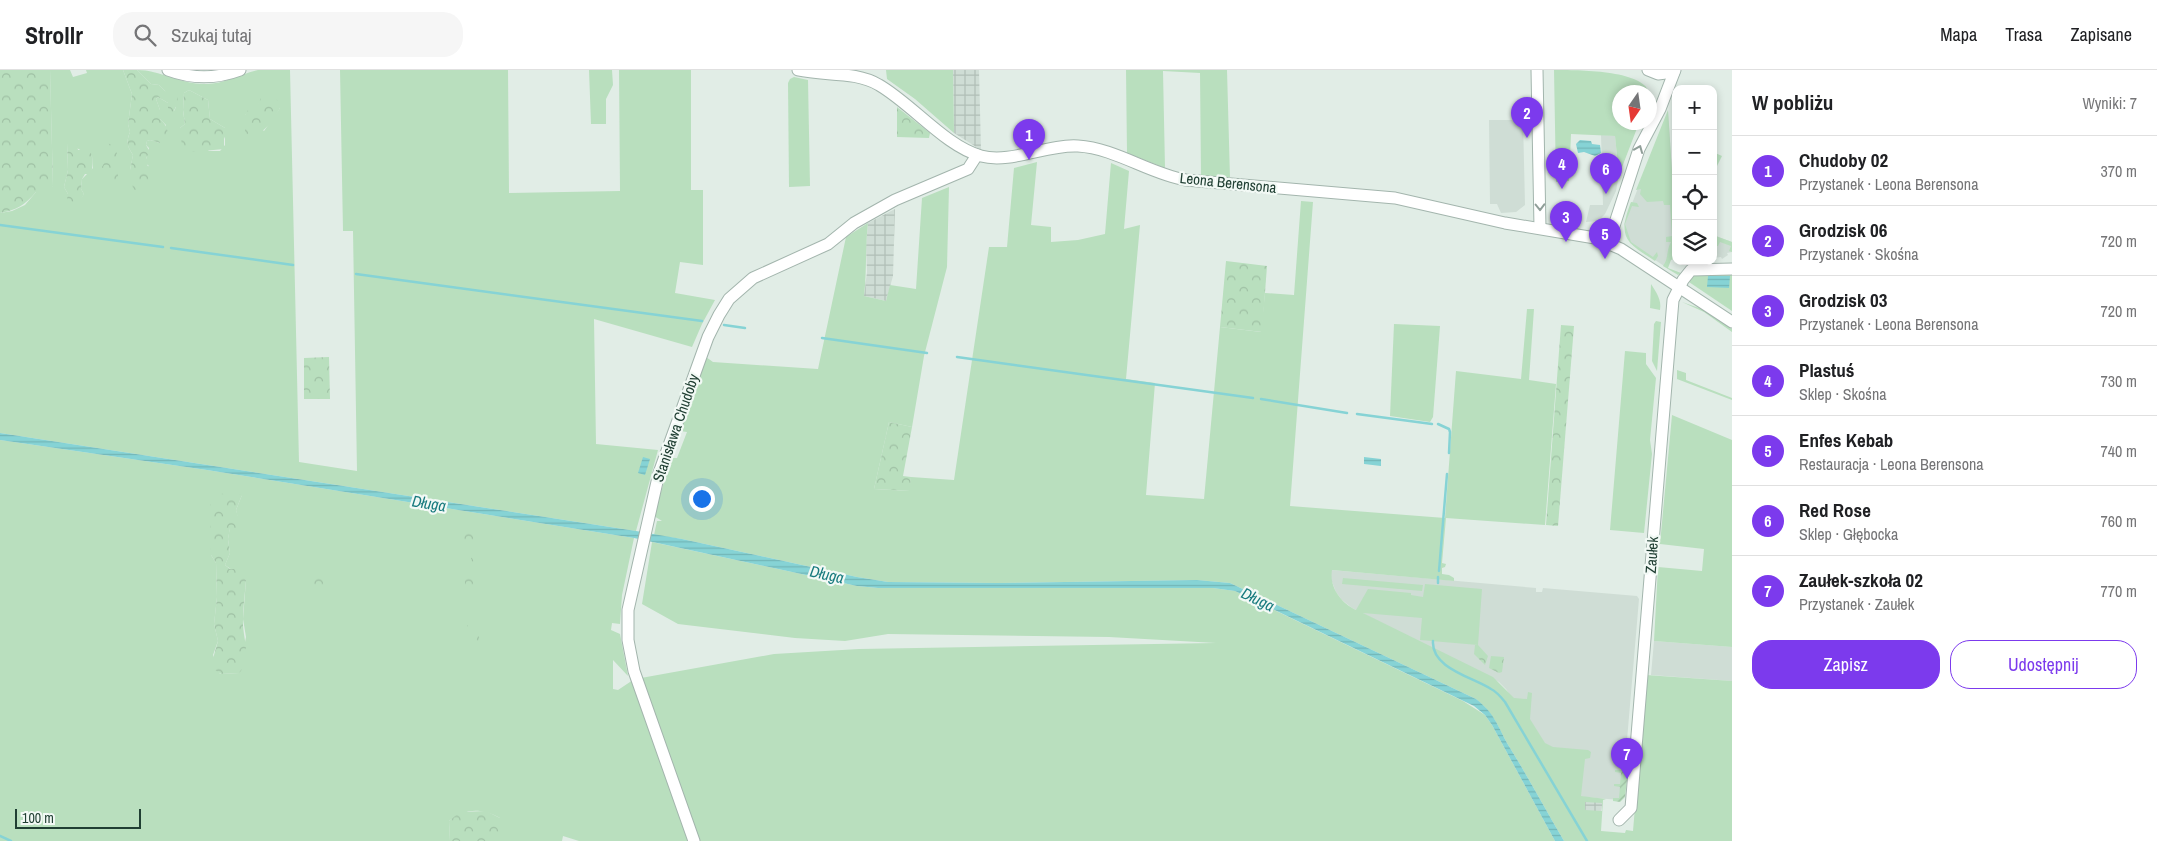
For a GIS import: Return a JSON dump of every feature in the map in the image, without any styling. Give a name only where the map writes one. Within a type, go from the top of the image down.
[{"type":"street","points":[[168,70],[187,76],[204,77],[224,75],[240,70]]},
{"type":"street","name":"Leona Berensona","points":[[798,70],[868,79],[886,89],[955,143],[977,155],[998,158],[1050,148],[1080,146],[1110,154],[1178,179],[1395,198],[1505,223],[1595,238],[1621,249],[1680,286],[1732,322]]},
{"type":"street","points":[[1537,70],[1540,228]]},
{"type":"street","points":[[1621,249],[1614,226],[1639,149],[1665,96],[1675,71],[1653,72],[1665,96]]},
{"type":"street","name":"Stanisława Chudoby","points":[[694,841],[636,676],[630,654],[628,610],[659,473],[704,348],[718,315],[729,299],[753,278],[828,244],[854,223],[880,208],[923,187],[968,169],[977,155]]},
{"type":"street","points":[[1595,238],[1614,226]]},
{"type":"street","points":[[1680,286],[1691,270],[1732,269]]},
{"type":"street","name":"Zaułek","points":[[1619,820],[1631,808],[1672,312],[1674,300],[1680,286]]},
{"type":"shaded area","points":[[953,70],[979,70],[981,150],[954,133]]},
{"type":"shaded area","points":[[1668,111],[1672,174],[1672,251],[1667,268],[1630,243],[1624,224]]},
{"type":"shaded area","points":[[1489,120],[1523,120],[1525,205],[1516,212],[1501,213],[1497,204],[1490,204]]},
{"type":"shaded area","points":[[1601,135],[1615,136],[1619,175],[1616,191],[1605,214],[1598,221],[1586,222],[1590,205],[1603,205]]},
{"type":"shaded area","points":[[895,209],[893,276],[886,301],[864,296],[867,272],[866,246],[868,223]]},
{"type":"shaded area","points":[[1717,236],[1732,242],[1732,252],[1727,253],[1728,255],[1722,259],[1721,257],[1717,258]]},
{"type":"shaded area","points":[[1331,570],[1536,588],[1536,592],[1542,592],[1543,588],[1637,596],[1639,599],[1622,799],[1574,796],[1506,689],[1499,682],[1352,608],[1336,592],[1331,579]]},
{"type":"shaded area","points":[[1654,641],[1732,647],[1732,681],[1651,675]]},
{"type":"shaded area","points":[[1574,796],[1603,799],[1601,814],[1587,812]]},
{"type":"green space","points":[[0,70],[50,70],[53,186],[45,194],[36,192],[20,206],[0,213]]},
{"type":"green space","points":[[50,70],[70,70],[73,77],[87,73],[86,70],[123,70],[132,94],[128,124],[130,132],[128,144],[133,155],[130,170],[149,166],[145,163],[149,148],[146,145],[147,141],[160,143],[166,125],[160,119],[160,110],[156,99],[158,97],[168,103],[174,111],[176,107],[159,85],[151,84],[137,70],[154,72],[187,82],[213,84],[258,70],[290,70],[299,462],[357,471],[353,231],[343,231],[340,70],[508,70],[509,193],[620,191],[619,70],[691,70],[691,190],[703,190],[703,265],[680,262],[675,293],[715,300],[692,347],[594,319],[596,444],[658,450],[636,531],[0,433],[0,213],[12,211],[25,205],[36,192],[53,186]],"holes":[[[189,90],[208,100],[210,119],[225,128],[225,145],[220,151],[209,151],[180,128],[185,124],[183,111],[184,93]],[[259,103],[280,108],[264,131],[245,115]],[[67,143],[92,156],[93,168],[82,179],[81,189],[84,194],[78,202],[68,194],[64,187],[68,170]]]},
{"type":"green space","points":[[123,70],[137,70],[151,84],[159,85],[165,91],[177,95],[178,103],[172,114],[168,108],[168,103],[158,97],[156,99],[160,110],[160,119],[167,128],[167,141],[160,143],[147,141],[146,145],[150,152],[146,160],[151,173],[149,188],[142,193],[133,189],[132,181],[134,175],[130,170],[133,155],[128,144],[130,132],[128,124],[132,94]]},
{"type":"green space","points":[[589,70],[612,70],[613,85],[606,99],[606,124],[591,124]]},
{"type":"green space","points":[[886,70],[953,70],[954,133],[915,99],[887,79]]},
{"type":"green space","points":[[1126,70],[1227,70],[1230,178],[1201,176],[1200,73],[1163,71],[1165,168],[1127,153]]},
{"type":"green space","points":[[1554,70],[1593,71],[1622,75],[1635,79],[1644,85],[1612,85],[1612,130],[1636,130],[1619,175],[1615,136],[1571,134],[1569,181],[1556,182]]},
{"type":"green space","points":[[794,77],[808,80],[810,186],[789,187],[788,83]]},
{"type":"green space","points":[[189,90],[208,100],[210,119],[225,128],[227,132],[224,139],[224,149],[192,152],[182,147],[180,128],[185,124],[183,110],[184,93]]},
{"type":"green space","points":[[262,94],[275,94],[280,108],[272,122],[255,138],[245,133],[245,115],[252,104],[259,103]]},
{"type":"green space","points":[[897,107],[930,133],[929,138],[897,137]]},
{"type":"green space","points":[[1668,110],[1672,170],[1672,236],[1670,205],[1664,205],[1663,201],[1647,202],[1640,194],[1641,189],[1636,190]]},
{"type":"green space","points":[[73,142],[77,145],[78,150],[88,149],[90,151],[92,161],[91,174],[85,174],[82,179],[81,189],[84,194],[76,208],[66,204],[68,194],[64,187],[68,170],[67,143]]},
{"type":"green space","points":[[107,143],[115,146],[118,158],[118,188],[113,188],[108,183],[101,169],[104,163],[98,152]]},
{"type":"green space","points":[[1717,154],[1722,156],[1717,166]]},
{"type":"green space","points":[[1037,162],[1031,225],[1051,227],[1051,242],[1078,240],[1105,234],[1111,163],[1129,171],[1124,229],[1140,225],[1126,379],[1155,383],[1146,495],[1204,499],[1220,327],[1261,332],[1265,293],[1294,295],[1301,201],[1313,202],[1290,506],[1445,518],[1456,371],[1521,379],[1527,309],[1534,309],[1529,380],[1556,384],[1545,525],[1446,518],[1442,563],[1446,564],[1442,568],[1442,574],[1449,575],[1454,578],[1454,581],[1332,570],[1334,588],[1341,599],[1356,610],[1368,589],[1411,593],[1411,595],[1423,597],[1425,584],[1482,589],[1478,645],[1420,640],[1422,618],[1363,613],[1493,677],[1514,698],[1527,699],[1528,692],[1532,693],[1530,719],[1545,743],[1553,747],[1588,750],[1591,752],[1590,758],[1585,759],[1581,796],[1606,799],[1603,800],[1601,831],[1625,833],[1626,830],[1633,831],[1646,675],[1732,681],[1732,841],[1564,841],[1494,720],[1476,699],[1230,583],[1197,580],[997,583],[888,582],[682,539],[654,535],[657,521],[662,521],[654,516],[671,458],[677,458],[687,432],[680,431],[706,357],[713,362],[818,369],[846,237],[868,223],[864,296],[886,301],[890,285],[916,289],[922,198],[949,187],[947,267],[924,356],[912,427],[889,422],[874,489],[909,491],[911,477],[954,480],[989,247],[1007,247],[1014,168]],"holes":[[[1585,802],[1602,803],[1602,811],[1585,810]]]},
{"type":"green space","points":[[1631,202],[1637,203],[1639,207],[1632,206],[1625,224]]},
{"type":"green space","points":[[1625,224],[1631,242],[1653,257],[1657,252],[1658,256],[1655,261],[1637,249],[1627,238]]},
{"type":"green space","points":[[1672,236],[1672,260],[1668,268],[1681,273],[1678,275],[1663,266],[1671,242],[1666,242],[1666,237]]},
{"type":"green space","points":[[1717,236],[1732,242],[1732,252],[1729,251],[1731,246],[1720,242],[1718,246]]},
{"type":"green space","points":[[1226,261],[1267,266],[1262,332],[1220,327]]},
{"type":"green space","points":[[1694,274],[1732,275],[1732,311],[1689,282]]},
{"type":"green space","points":[[1651,284],[1657,293],[1660,310],[1650,308]]},
{"type":"green space","points":[[1682,302],[1702,309],[1732,329],[1732,332],[1704,312]]},
{"type":"green space","points":[[1656,321],[1661,322],[1657,371],[1652,361],[1654,324]]},
{"type":"green space","points":[[1394,324],[1440,326],[1433,417],[1430,422],[1390,416]]},
{"type":"green space","points":[[1561,325],[1574,326],[1558,526],[1546,525]]},
{"type":"green space","points":[[1625,351],[1646,353],[1646,364],[1656,378],[1650,440],[1652,454],[1644,533],[1610,530]]},
{"type":"green space","points":[[329,357],[330,399],[304,399],[304,358]]},
{"type":"green space","points":[[1677,370],[1686,373],[1686,380],[1732,398],[1732,400],[1677,379]]},
{"type":"green space","points":[[1672,415],[1732,440],[1732,647],[1654,641],[1658,567],[1702,571],[1704,549],[1660,544]]},
{"type":"green space","points":[[889,422],[912,427],[903,476],[911,477],[910,491],[874,489]]},
{"type":"green space","points":[[0,440],[207,470],[634,538],[622,595],[620,624],[612,623],[611,630],[620,634],[628,676],[613,660],[613,689],[618,690],[633,680],[689,841],[579,841],[563,836],[562,841],[500,841],[500,818],[486,812],[474,811],[461,814],[449,821],[450,841],[0,841]],"holes":[[[242,495],[236,510],[239,523],[230,527],[228,539],[230,553],[225,565],[246,580],[243,619],[246,637],[239,673],[220,674],[213,655],[218,641],[214,624],[217,597],[216,563],[211,555],[211,533]]]},
{"type":"green space","points":[[220,494],[242,495],[236,510],[242,529],[230,528],[228,539],[230,553],[225,565],[230,569],[238,569],[246,580],[243,627],[246,655],[243,667],[239,673],[221,674],[215,670],[212,662],[218,641],[214,624],[217,597],[216,563],[211,555],[210,506],[213,499]]},
{"type":"green space","points":[[467,531],[476,534],[476,544],[465,549],[464,534]]},
{"type":"green space","points":[[652,542],[857,586],[878,588],[1213,588],[1235,591],[1463,701],[1485,715],[1555,841],[699,841],[641,678],[774,654],[859,649],[1216,643],[1109,637],[888,634],[845,641],[795,638],[678,624],[642,604]]},
{"type":"green space","points":[[474,555],[478,563],[474,573],[478,589],[476,594],[468,597],[465,596],[465,576],[472,562],[471,558]]},
{"type":"green space","points":[[317,572],[328,579],[327,585],[321,587],[313,584],[313,573]]},
{"type":"green space","points":[[1343,578],[1423,585],[1422,591],[1342,584]]},
{"type":"green space","points":[[467,625],[474,633],[478,633],[480,641],[476,646],[468,646]]},
{"type":"green space","points":[[1475,645],[1478,645],[1488,656],[1485,665],[1474,654]]},
{"type":"green space","points":[[1491,656],[1504,657],[1502,672],[1499,673],[1489,668]]},
{"type":"green space","points":[[1620,754],[1626,754],[1629,762],[1625,797],[1620,802],[1613,801],[1613,798],[1619,798],[1620,787],[1614,786],[1614,784],[1620,784],[1621,773],[1615,772],[1615,770],[1622,770],[1622,765],[1616,762]]},
{"type":"green space","points":[[486,811],[500,818],[500,841],[450,841],[449,821],[460,812]]},
{"type":"water","points":[[1580,140],[1591,141],[1592,144],[1600,145],[1601,153],[1595,156],[1584,152],[1578,153],[1576,144]]},
{"type":"water","points":[[1708,276],[1730,276],[1729,288],[1707,287]]},
{"type":"water","name":"Długa","points":[[0,433],[636,531],[888,582],[997,583],[1197,580],[1230,583],[1476,699],[1495,719],[1564,841],[1555,841],[1492,725],[1485,715],[1474,706],[1235,591],[1213,588],[878,588],[857,586],[634,538],[207,470],[0,440]]},
{"type":"water","points":[[643,457],[650,459],[645,475],[638,473]]},
{"type":"water","points":[[1364,457],[1381,459],[1381,466],[1364,464]]},
{"type":"waterway","points":[[0,225],[163,247]]},
{"type":"waterway","points":[[171,248],[293,265]]},
{"type":"waterway","points":[[356,274],[702,321]]},
{"type":"waterway","points":[[724,325],[745,328]]},
{"type":"waterway","points":[[822,338],[927,353]]},
{"type":"waterway","points":[[957,357],[1253,398]]},
{"type":"waterway","points":[[1261,399],[1347,413]]},
{"type":"waterway","points":[[1357,414],[1432,424]]},
{"type":"waterway","points":[[1438,424],[1449,429],[1449,453]]},
{"type":"waterway","points":[[1439,571],[1447,474]]},
{"type":"waterway","points":[[1438,577],[1438,583]]},
{"type":"waterway","points":[[1433,641],[1434,650],[1445,665],[1493,690],[1505,702],[1587,841]]},
{"type":"waterway","points":[[0,836],[11,841]]},
{"type":"place","name":"Grodzisk 06","points":[[1527,138]]},
{"type":"place","name":"Chudoby 02","points":[[1029,160]]},
{"type":"place","name":"Plastuś","points":[[1562,189]]},
{"type":"place","name":"Red Rose","points":[[1606,194]]},
{"type":"place","name":"Grodzisk 03","points":[[1566,242]]},
{"type":"place","name":"Enfes Kebab","points":[[1605,259]]},
{"type":"place","name":"Zaułek-szkoła 02","points":[[1627,779]]}]
